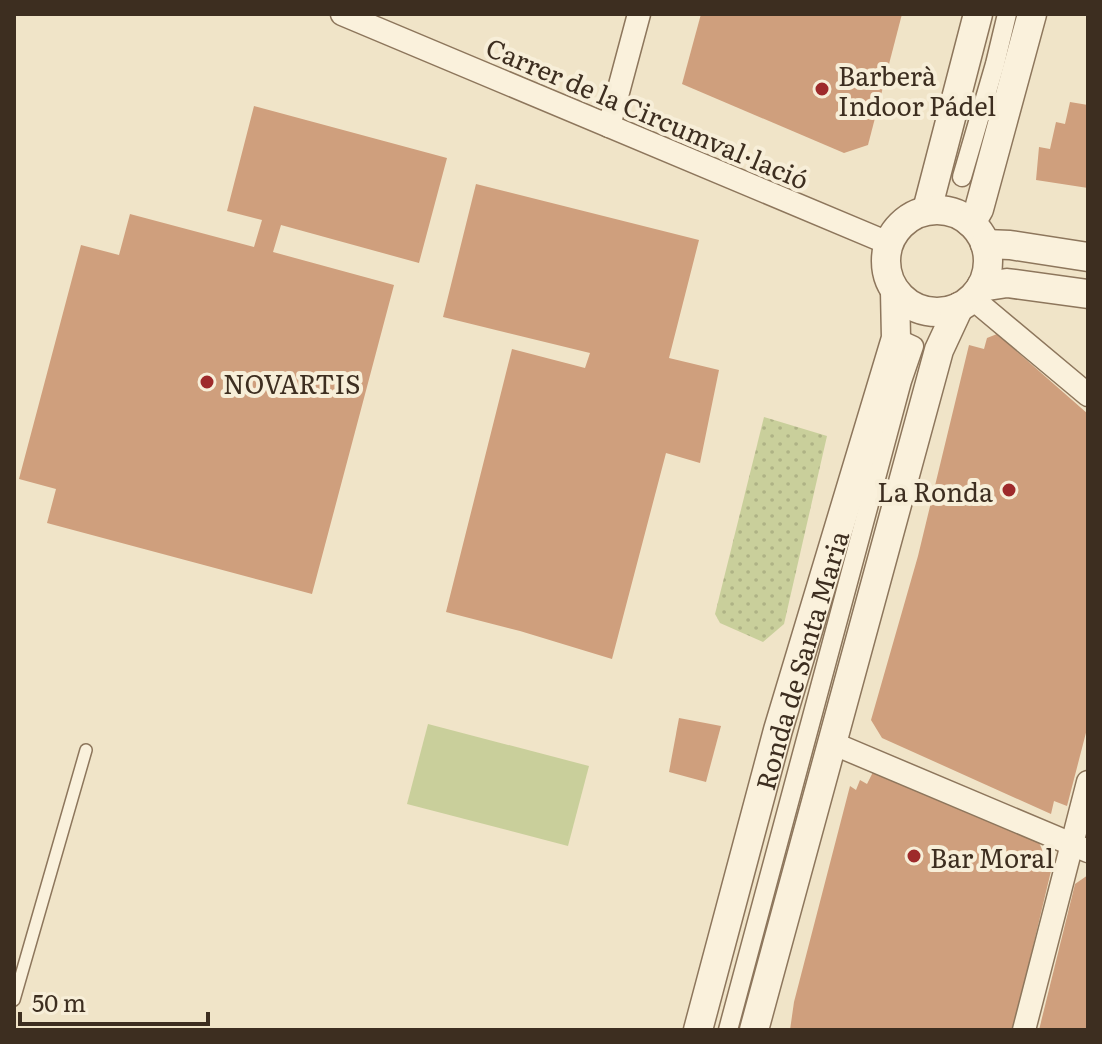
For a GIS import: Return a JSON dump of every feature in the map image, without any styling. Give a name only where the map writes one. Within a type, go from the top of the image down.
[{"type":"street","name":"Carrer de la Circumval·lació","points":[[342,14],[888,243]]},
{"type":"street","points":[[609,126],[639,14]]},
{"type":"street","points":[[927,210],[978,14]]},
{"type":"street","points":[[960,177],[1007,14]]},
{"type":"street","points":[[978,234],[979,209],[1032,14]]},
{"type":"street","points":[[970,297],[986,273],[988,259],[978,234],[958,214],[943,210],[927,210],[903,221],[888,243],[885,260],[888,276],[895,291],[908,303],[924,310],[942,312],[1007,283],[1088,294]]},
{"type":"street","points":[[978,234],[1010,245],[1088,257]]},
{"type":"street","name":"Ronda de Santa Maria","points":[[698,1030],[778,730],[896,338],[895,291]]},
{"type":"street","points":[[970,297],[1088,395]]},
{"type":"street","name":"Ronda de Santa Maria","points":[[754,1030],[939,350],[970,297]]},
{"type":"street","name":"Ronda de Santa Maria","points":[[728,1030],[913,344]]},
{"type":"street","points":[[832,743],[1080,847]]},
{"type":"street","points":[[1024,1030],[1080,847],[1088,782]]},
{"type":"lane","points":[[14,1000],[86,750]]},
{"type":"green space","points":[[764,417],[827,436],[784,624],[763,642],[720,623],[715,614]]},
{"type":"green space","points":[[428,724],[589,766],[568,846],[407,804]]},
{"type":"building","name":"Barberà Indoor Pádel","points":[[701,14],[902,14],[868,145],[844,153],[682,84]]},
{"type":"building","points":[[1070,102],[1088,105],[1088,188],[1036,180],[1039,147],[1050,149],[1056,122],[1065,124]]},
{"type":"building","name":"NOVARTIS","points":[[254,106],[447,158],[419,263],[281,225],[273,252],[394,285],[312,594],[47,523],[56,489],[19,479],[81,245],[119,255],[130,214],[254,247],[262,220],[227,211]]},
{"type":"building","points":[[476,184],[699,240],[669,358],[719,370],[700,463],[666,453],[612,659],[446,612],[512,349],[585,368],[590,353],[443,317]]},
{"type":"building","points":[[997,334],[1088,414],[1088,725],[1067,806],[1054,801],[1051,814],[882,738],[871,720],[918,556],[969,345],[984,349],[987,338]]},
{"type":"building","points":[[679,718],[721,726],[706,782],[669,772]]},
{"type":"building","points":[[873,772],[1038,840],[1051,871],[1013,1030],[790,1030],[794,1002],[850,786],[856,790],[860,780],[867,784]]},
{"type":"building","points":[[1088,875],[1088,1030],[1039,1030],[1075,884]]},
{"type":"place","name":"Barberà Indoor Pádel","points":[[822,89]]},
{"type":"place","name":"NOVARTIS","points":[[207,382]]},
{"type":"place","name":"La Ronda","points":[[1009,490]]},
{"type":"place","name":"Bar Moral","points":[[914,856]]}]
